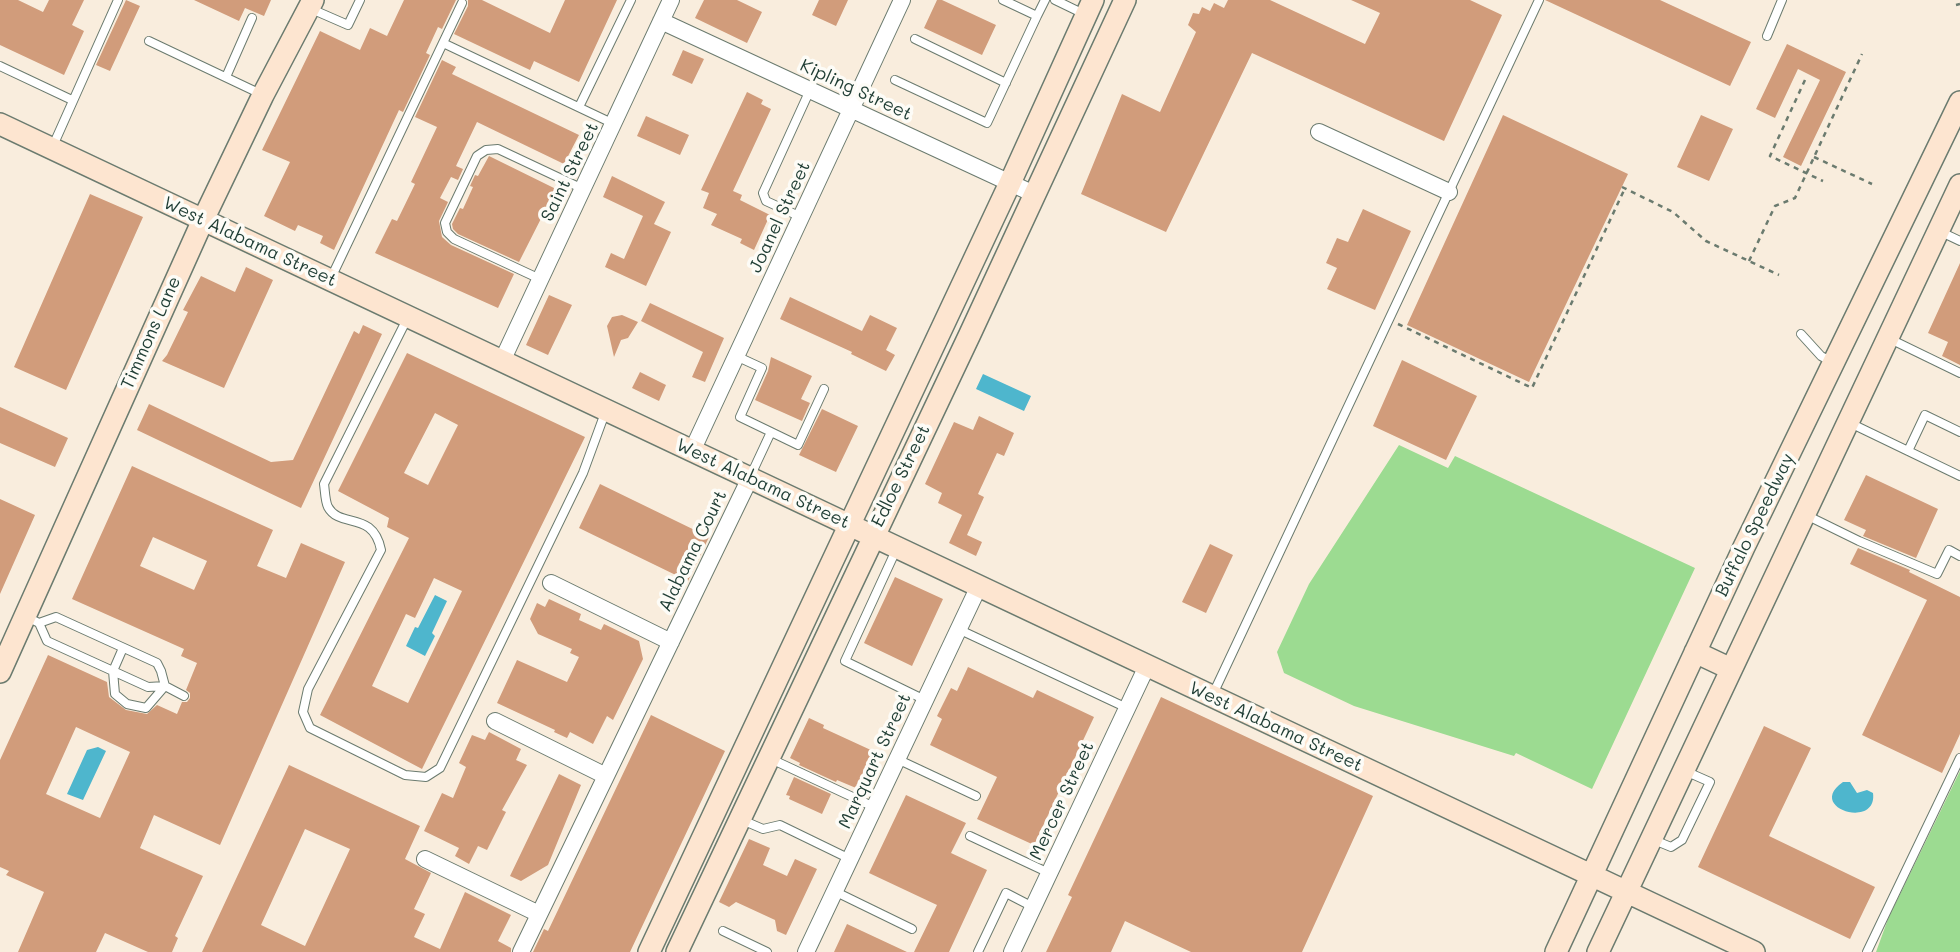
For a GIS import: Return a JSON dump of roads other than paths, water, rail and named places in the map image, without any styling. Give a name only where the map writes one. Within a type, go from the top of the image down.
[{"type":"main road","name":"Edloe Street","points":[[677,952],[1125,0]]},
{"type":"main road","name":"Timmons Lane","points":[[0,672],[32,620],[203,220],[263,95],[311,4]]},
{"type":"main road","points":[[1089,8],[1112,27]]},
{"type":"main road","name":"Edloe Street","points":[[649,952],[1010,183],[1089,8]]},
{"type":"main road","name":"Buffalo Speedway","points":[[1556,952],[1695,652],[1960,102]]},
{"type":"main road","name":"West Alabama Street","points":[[0,124],[1754,952]]},
{"type":"main road","points":[[1598,952],[1960,185]]},
{"type":"main road","points":[[1904,219],[1939,231]]},
{"type":"main road","points":[[944,322],[970,334]]},
{"type":"main road","points":[[1801,430],[1836,445]]},
{"type":"main road","points":[[1695,652],[1731,669]]},
{"type":"main road","points":[[745,747],[768,758]]},
{"type":"street","name":"Saint Street","points":[[502,361],[671,0]]},
{"type":"street","name":"Joanel Street","points":[[692,451],[902,0]]},
{"type":"street","name":"Kipling Street","points":[[662,21],[1034,194]]},
{"type":"street","points":[[1319,132],[1449,192]]},
{"type":"street","name":"Alabama Court","points":[[521,952],[750,478]]},
{"type":"street","name":"Alabama Court","points":[[551,583],[671,642]]},
{"type":"street","name":"Marquart Street","points":[[806,952],[979,586]]},
{"type":"street","name":"Mercer Street","points":[[1012,952],[1147,666]]},
{"type":"street","points":[[495,721],[606,776]]},
{"type":"street","points":[[425,859],[539,914]]},
{"type":"lane","points":[[51,149],[118,0]]},
{"type":"lane","points":[[311,4],[348,25],[360,0]]},
{"type":"lane","points":[[579,107],[631,0]]},
{"type":"lane","points":[[1003,0],[1037,16]]},
{"type":"lane","points":[[895,80],[987,123],[1045,0]]},
{"type":"lane","points":[[1055,0],[1089,8]]},
{"type":"lane","points":[[1212,696],[1539,0]]},
{"type":"lane","points":[[1767,36],[1782,0]]},
{"type":"lane","points":[[330,280],[462,3]]},
{"type":"lane","points":[[226,77],[253,18]]},
{"type":"lane","points":[[915,39],[1006,83]]},
{"type":"lane","points":[[149,41],[263,95]]},
{"type":"lane","points":[[443,43],[614,124]]},
{"type":"lane","points":[[0,66],[72,100]]},
{"type":"lane","points":[[801,217],[766,201],[763,192],[810,90]]},
{"type":"lane","points":[[540,279],[454,239],[447,232],[445,223],[450,211],[477,156],[486,150],[498,149],[583,189]]},
{"type":"lane","points":[[1939,231],[1960,241]]},
{"type":"lane","points":[[408,317],[324,484],[328,507],[338,516],[367,526],[378,535],[381,550],[307,689],[303,712],[310,728],[405,775],[426,777],[440,768],[583,472],[606,410]]},
{"type":"lane","points":[[1801,334],[1821,356],[1834,363]]},
{"type":"lane","points":[[1888,338],[1960,373]]},
{"type":"lane","points":[[736,356],[762,368],[740,417],[798,445],[824,389]]},
{"type":"lane","points":[[1908,451],[1925,415],[1960,432]]},
{"type":"lane","points":[[1847,421],[1960,476]]},
{"type":"lane","points":[[750,478],[771,432]]},
{"type":"lane","points":[[1804,514],[1858,541],[1937,574],[1949,550],[1960,556]]},
{"type":"lane","points":[[897,548],[845,661],[925,700]]},
{"type":"lane","points":[[165,686],[157,663],[56,617],[32,620],[47,640],[148,687],[165,686],[184,696]]},
{"type":"lane","points":[[958,629],[1127,708]]},
{"type":"lane","points":[[123,648],[113,671],[115,694],[127,704],[146,708],[165,686]]},
{"type":"lane","points":[[768,758],[874,807]]},
{"type":"lane","points":[[1867,952],[1960,758]]},
{"type":"lane","points":[[897,759],[976,796]]},
{"type":"lane","points":[[1651,839],[1671,847],[1677,845],[1682,840],[1710,782],[1684,770]]},
{"type":"lane","points":[[739,819],[763,830],[780,825],[850,859]]},
{"type":"lane","points":[[970,836],[1049,873]]},
{"type":"lane","points":[[834,891],[912,929]]},
{"type":"lane","points":[[978,952],[1006,893],[1034,907]]},
{"type":"lane","points":[[723,931],[767,952]]},
{"type":"water","points":[[983,374],[1031,396],[1024,411],[976,389]]},
{"type":"water","points":[[435,595],[447,601],[425,656],[406,646]]},
{"type":"water","points":[[98,747],[106,751],[83,800],[67,794],[87,750]]},
{"type":"water","points":[[1843,782],[1850,782],[1857,793],[1867,790],[1873,793],[1872,804],[1865,811],[1856,813],[1837,807],[1832,800],[1834,791]]}]
